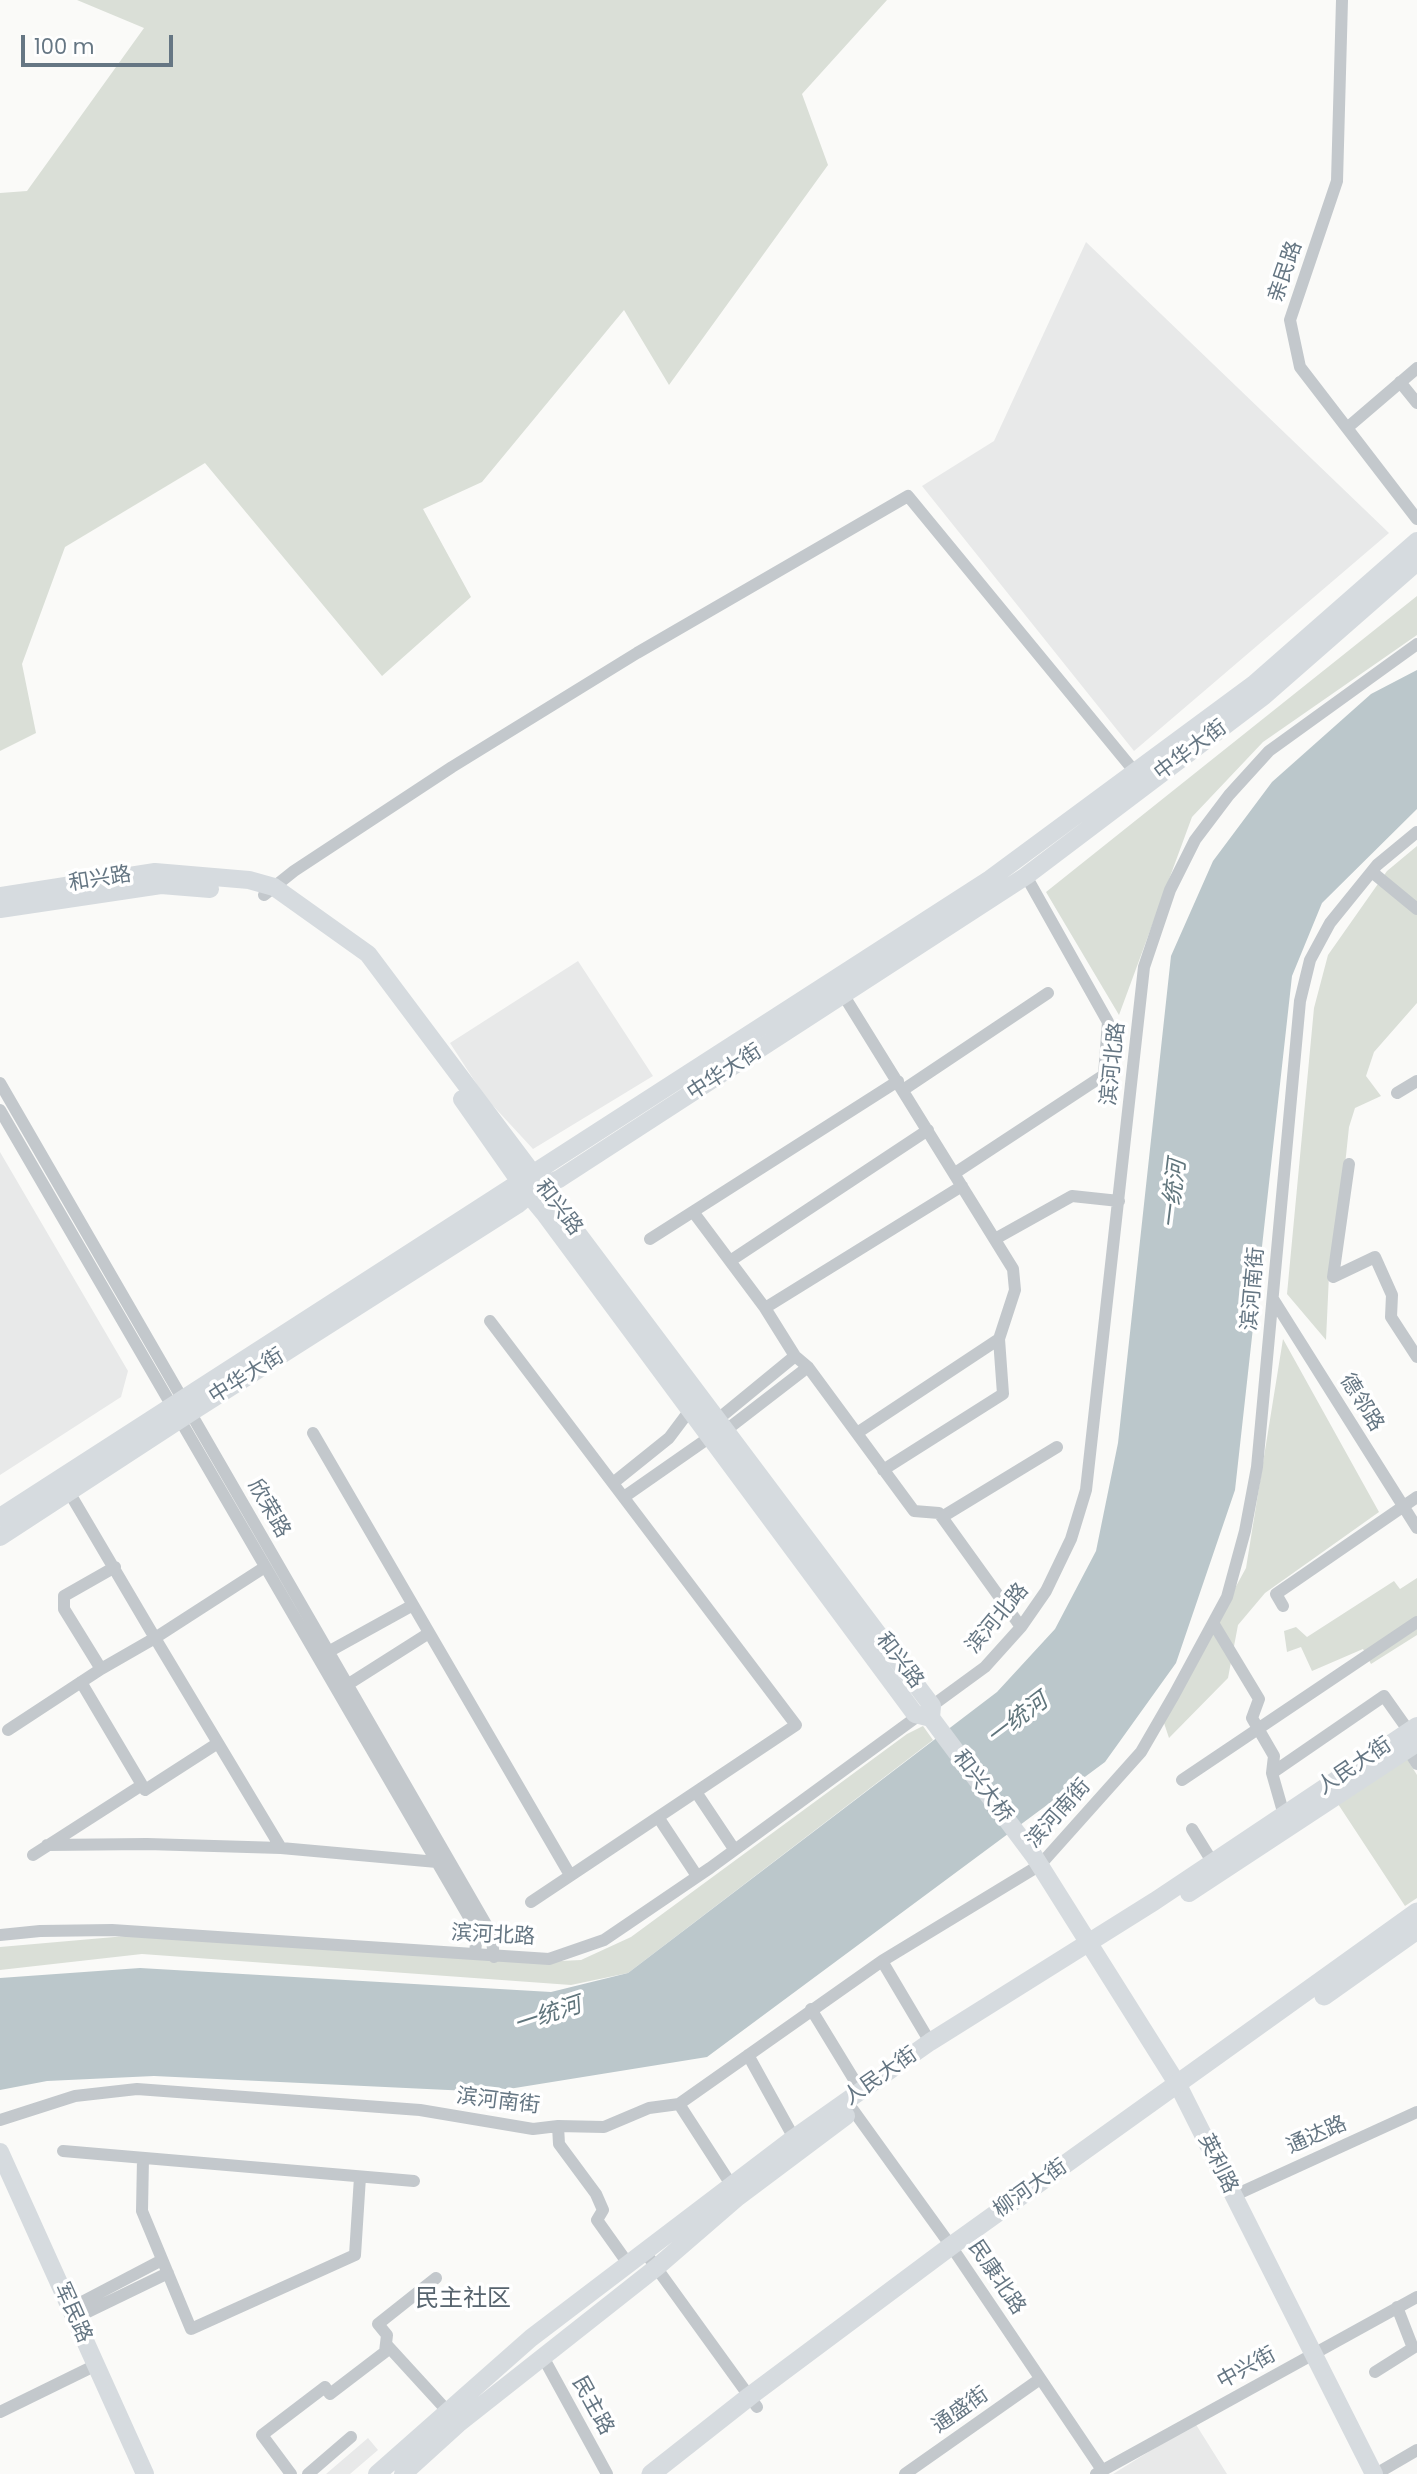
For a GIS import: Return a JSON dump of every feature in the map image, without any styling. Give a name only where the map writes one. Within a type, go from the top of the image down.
[{"type":"main road","name":"柳河大街","points":[[1181,2090],[1417,1912]]},
{"type":"main road","name":"柳河大街","points":[[651,2474],[754,2402],[954,2251],[1181,2090],[1417,1930]]},
{"type":"main road","name":"柳河大街","points":[[670,2474],[754,2402]]},
{"type":"street","name":"亲民路","points":[[1342,0],[1337,181],[1290,320],[1300,367],[1417,519]]},
{"type":"street","points":[[1347,428],[1417,368]]},
{"type":"street","points":[[1400,382],[1417,403]]},
{"type":"street","points":[[269,891],[294,871],[452,768],[637,653],[908,496],[1135,772]]},
{"type":"street","name":"中华大街","points":[[0,1517],[181,1410],[531,1184],[990,879],[1254,684],[1417,541]]},
{"type":"street","name":"中华大街","points":[[531,1184],[559,1179],[1026,876],[1264,696],[1417,562]]},
{"type":"street","name":"滨河北路","points":[[0,1934],[112,1930],[549,1959],[604,1940],[927,1713],[985,1667],[1021,1627],[1046,1591],[1071,1539],[1086,1490],[1144,967],[1170,890],[1195,840],[1229,795],[1269,751],[1417,645]]},
{"type":"street","name":"滨河南街","points":[[0,2120],[75,2096],[137,2089],[420,2110],[533,2129],[558,2126],[604,2127],[649,2108],[679,2104],[811,2009],[1037,1860],[1141,1752],[1227,1597],[1245,1531],[1257,1467],[1300,1001],[1307,970],[1330,923],[1372,872],[1415,837]]},
{"type":"street","name":"和兴路","points":[[0,896],[155,872],[249,880],[368,954],[690,1410],[717,1429]]},
{"type":"street","points":[[1372,872],[1417,909]]},
{"type":"street","points":[[955,1173],[1104,1075],[1108,1022],[1026,876]]},
{"type":"street","name":"和兴路","points":[[0,909],[161,885],[269,891]]},
{"type":"street","points":[[650,1239],[1048,993]]},
{"type":"street","points":[[844,996],[1013,1269],[1015,1290],[999,1339],[1003,1394],[883,1469]]},
{"type":"street","points":[[1397,1093],[1417,1081]]},
{"type":"street","name":"欣荣路","points":[[0,1083],[265,1567],[477,1931],[475,1954]]},
{"type":"street","name":"欣荣路","points":[[0,1110],[328,1652],[491,1933],[494,1957]]},
{"type":"street","points":[[730,1261],[928,1130]]},
{"type":"street","points":[[1349,1164],[1333,1277],[1376,1257],[1392,1295],[1391,1317],[1417,1357]]},
{"type":"street","name":"和兴路","points":[[531,1184],[717,1429],[909,1706],[927,1713]]},
{"type":"street","points":[[765,1308],[962,1186]]},
{"type":"street","points":[[995,1239],[1072,1196],[1119,1200]]},
{"type":"street","points":[[694,1213],[765,1308],[795,1356],[808,1367],[914,1511],[939,1513],[1021,1627]]},
{"type":"street","name":"德邻路","points":[[1273,1299],[1417,1528]]},
{"type":"street","points":[[490,1321],[796,1725],[531,1902]]},
{"type":"street","points":[[857,1433],[999,1339]]},
{"type":"street","points":[[717,1429],[795,1356]]},
{"type":"street","points":[[624,1497],[808,1367]]},
{"type":"street","name":"中华大街","points":[[0,1537],[69,1492],[181,1410]]},
{"type":"street","points":[[613,1483],[669,1438],[690,1410]]},
{"type":"street","points":[[313,1433],[570,1875]]},
{"type":"street","points":[[942,1517],[1057,1447]]},
{"type":"street","points":[[69,1492],[281,1848]]},
{"type":"street","points":[[1283,1605],[1276,1594],[1417,1497]]},
{"type":"street","points":[[101,1669],[64,1609],[64,1596],[115,1567]]},
{"type":"street","points":[[8,1730],[265,1567]]},
{"type":"street","points":[[328,1652],[413,1605]]},
{"type":"street","points":[[1182,1780],[1417,1622]]},
{"type":"street","points":[[1215,1626],[1259,1699],[1252,1718],[1274,1756],[1272,1773],[1286,1822]]},
{"type":"street","points":[[347,1685],[429,1633]]},
{"type":"street","points":[[81,1682],[145,1790],[218,1743]]},
{"type":"street","points":[[1272,1773],[1384,1696],[1414,1743]]},
{"type":"street","name":"和兴大桥","points":[[927,1713],[1037,1860]]},
{"type":"street","name":"人民大街","points":[[402,2474],[531,2338],[794,2138],[930,2042],[1091,1946],[1414,1743]]},
{"type":"street","points":[[33,1855],[142,1784]]},
{"type":"street","points":[[696,1792],[734,1849]]},
{"type":"street","points":[[658,1817],[697,1876]]},
{"type":"street","name":"人民大街","points":[[377,2474],[543,2357],[657,2267],[738,2197],[853,2110],[1213,1863],[1286,1822]]},
{"type":"street","points":[[1192,1829],[1213,1863]]},
{"type":"street","points":[[47,1845],[147,1844],[281,1848],[437,1862]]},
{"type":"street","name":"英利路","points":[[1037,1860],[1181,2090],[1375,2474]]},
{"type":"street","points":[[882,1961],[930,2042]]},
{"type":"street","points":[[811,2009],[862,2091]]},
{"type":"street","points":[[748,2055],[794,2138]]},
{"type":"street","points":[[679,2104],[732,2186]]},
{"type":"street","name":"民康北路","points":[[853,2110],[954,2251],[1099,2472]]},
{"type":"street","name":"通达路","points":[[1233,2196],[1417,2112]]},
{"type":"street","points":[[558,2126],[559,2144],[596,2194],[603,2210],[597,2220],[629,2265]]},
{"type":"street","points":[[63,2151],[414,2182]]},
{"type":"street","name":"军民路","points":[[0,2152],[145,2474]]},
{"type":"street","points":[[143,2158],[142,2211],[191,2329],[355,2255],[360,2177]]},
{"type":"street","points":[[645,2252],[754,2402]]},
{"type":"street","points":[[72,2312],[80,2303],[165,2267]]},
{"type":"street","points":[[291,2474],[262,2435],[325,2387],[330,2394],[385,2352],[387,2335],[378,2324],[436,2278]]},
{"type":"street","name":"中兴街","points":[[1099,2472],[1417,2297]]},
{"type":"street","points":[[1376,2372],[1413,2348],[1397,2307]]},
{"type":"street","points":[[386,2344],[454,2418]]},
{"type":"street","name":"民主路","points":[[543,2357],[607,2474]]},
{"type":"street","points":[[0,2412],[96,2365]]},
{"type":"street","name":"通盛街","points":[[905,2474],[1040,2379]]},
{"type":"street","points":[[308,2474],[351,2437]]},
{"type":"street","points":[[1375,2474],[1417,2450]]},
{"type":"shaded area","points":[[77,0],[887,0],[802,94],[828,165],[669,385],[624,310],[482,482],[423,509],[471,597],[382,676],[205,463],[65,547],[22,664],[36,733],[0,751],[0,193],[27,191],[144,28]]},
{"type":"shaded area","points":[[1086,242],[1389,533],[1134,751],[922,486],[994,441]]},
{"type":"shaded area","points":[[1417,596],[1417,635],[1263,742],[1192,817],[1119,1015],[1046,892]]},
{"type":"shaded area","points":[[1417,846],[1417,1003],[1374,1052],[1366,1076],[1381,1096],[1355,1108],[1349,1127],[1340,1213],[1329,1275],[1326,1340],[1287,1294],[1314,1008],[1328,955],[1387,871]]},
{"type":"shaded area","points":[[578,961],[653,1076],[533,1149],[485,1097],[450,1043]]},
{"type":"shaded area","points":[[0,1152],[128,1371],[121,1397],[0,1475]]},
{"type":"shaded area","points":[[1283,1339],[1379,1512],[1265,1593],[1238,1625],[1228,1678],[1169,1738],[1163,1720],[1246,1568]]},
{"type":"shaded area","points":[[1417,1578],[1417,1635],[1371,1664],[1363,1649],[1312,1671],[1301,1647],[1287,1652],[1284,1631],[1296,1627],[1307,1637],[1394,1581],[1400,1589]]},
{"type":"shaded area","points":[[923,1726],[933,1740],[628,1973],[571,1985],[142,1954],[0,1970],[0,1947],[126,1936],[538,1962],[581,1960],[631,1937],[907,1734]]},
{"type":"shaded area","points":[[1407,1759],[1417,1775],[1417,1898],[1405,1906],[1338,1804]]},
{"type":"shaded area","points":[[1195,2423],[1227,2474],[1113,2474]]},
{"type":"shaded area","points":[[368,2438],[378,2450],[350,2474],[326,2474]]},
{"type":"water","name":"一统河","points":[[1417,670],[1417,809],[1322,903],[1292,976],[1235,1490],[1176,1663],[1105,1762],[707,2057],[490,2092],[154,2076],[47,2081],[0,2090],[0,1978],[140,1968],[551,1992],[628,1973],[997,1692],[1055,1629],[1096,1551],[1118,1443],[1171,956],[1213,861],[1272,782],[1371,694]]},
{"type":"district","name":"民主社区","points":[[463,2300]]}]
